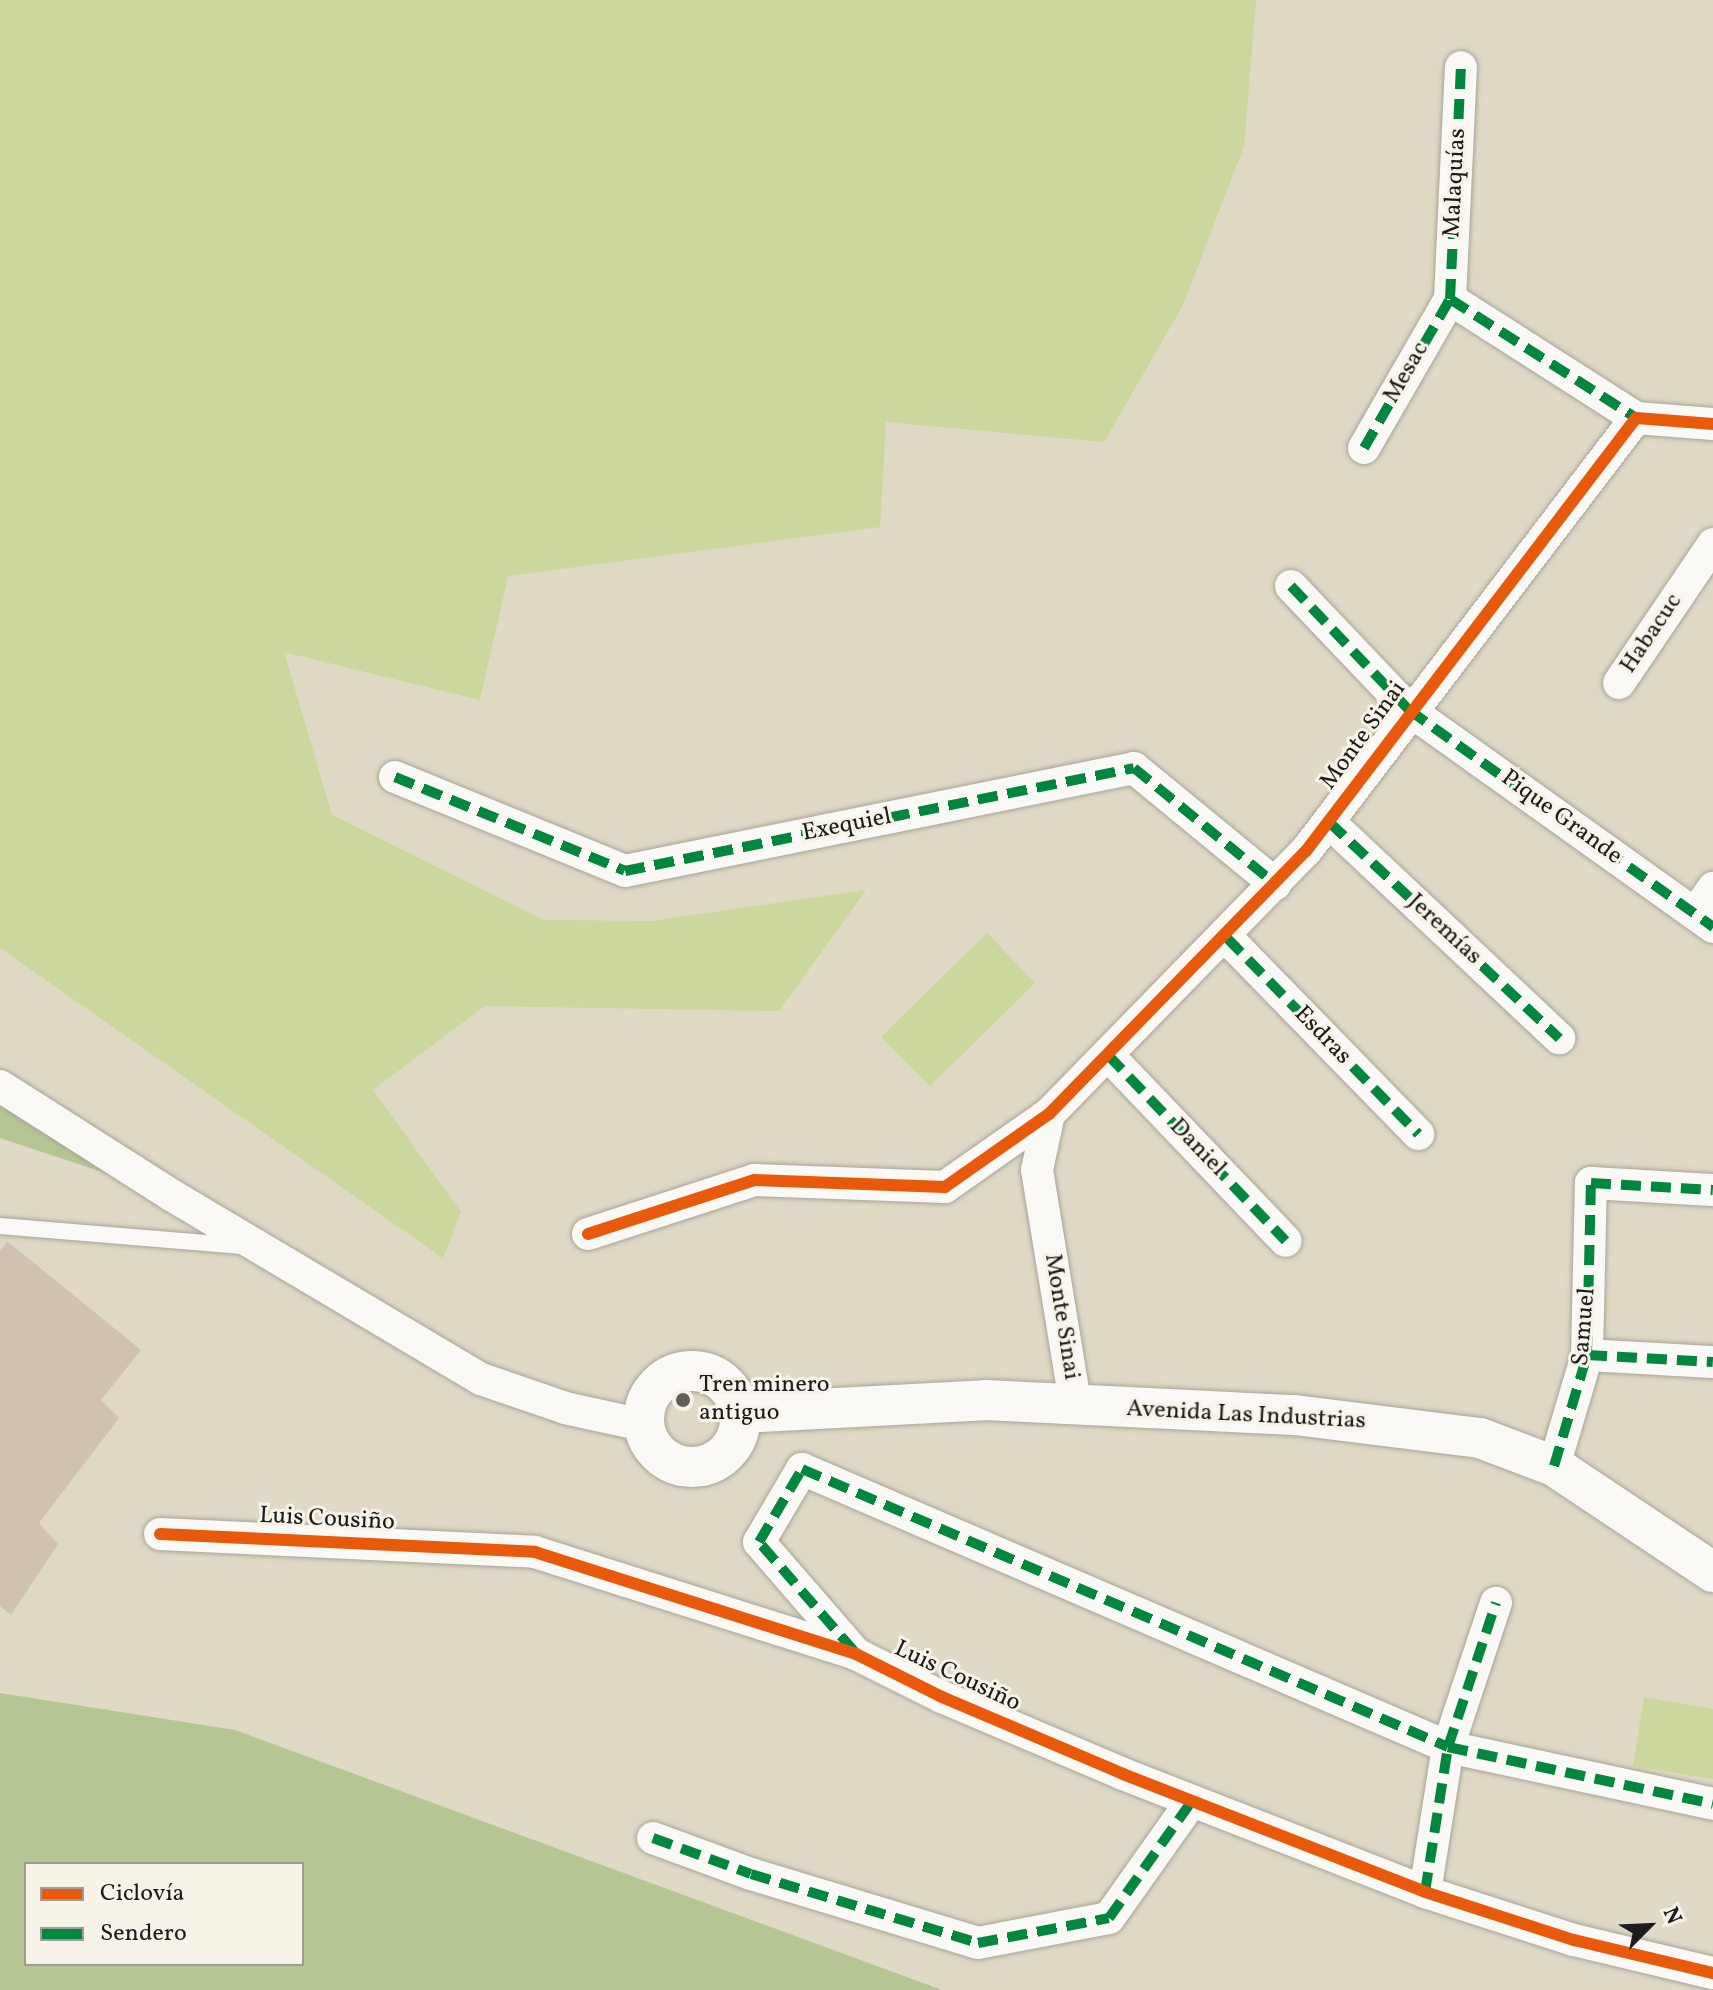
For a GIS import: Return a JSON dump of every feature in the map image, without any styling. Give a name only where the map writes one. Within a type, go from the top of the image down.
[{"type":"street","name":"Malaquías","points":[[1450,299],[1461,67]]},
{"type":"street","points":[[1450,299],[1636,418],[1713,424]]},
{"type":"street","name":"Mesac","points":[[1364,448],[1450,299]]},
{"type":"street","name":"Monte Sinai","points":[[1076,1408],[1037,1170],[1049,1114],[1227,938],[1329,822],[1409,710],[1636,418]]},
{"type":"street","name":"Habacuc","points":[[1619,683],[1713,544]]},
{"type":"street","name":"Pique Grande","points":[[1291,586],[1409,710],[1707,910]]},
{"type":"street","name":"Exequiel","points":[[395,777],[625,871],[1134,768],[1275,884]]},
{"type":"street","name":"Jeremías","points":[[1329,822],[1559,1038]]},
{"type":"street","name":"Esdras","points":[[1227,938],[1418,1134]]},
{"type":"street","name":"Daniel","points":[[1108,1055],[1286,1241]]},
{"type":"street","points":[[0,1086],[481,1379],[565,1408],[643,1425]]},
{"type":"street","points":[[588,1234],[754,1180],[945,1187],[1049,1114]]},
{"type":"street","name":"Samuel","points":[[1554,1466],[1587,1355],[1591,1183],[1713,1190]]},
{"type":"street","points":[[1587,1355],[1713,1362]]},
{"type":"street","points":[[702,1371],[728,1385],[741,1413],[736,1443],[714,1464],[683,1468],[656,1453],[643,1425],[649,1395],[671,1374],[702,1371]]},
{"type":"street","name":"Avenida Las Industrias","points":[[741,1413],[985,1400],[1076,1408],[1295,1415],[1388,1424],[1480,1438],[1554,1466],[1713,1572]]},
{"type":"street","points":[[856,1654],[759,1542],[802,1469],[1448,1747],[1713,1804]]},
{"type":"street","name":"Luis Cousiño","points":[[160,1534],[535,1552],[856,1654],[942,1697],[1191,1802],[1425,1892],[1574,1940],[1713,1973]]},
{"type":"street","points":[[1425,1892],[1448,1747],[1496,1603]]},
{"type":"street","points":[[653,1838],[751,1874],[978,1943],[1109,1918],[1191,1802]]},
{"type":"lane","points":[[0,1226],[260,1247]]},
{"type":"green space","points":[[0,0],[1256,0],[1244,146],[1183,305],[1104,442],[886,422],[880,527],[508,576],[480,700],[284,652],[332,815],[544,920],[652,921],[866,890],[779,1011],[485,1006],[373,1090],[461,1212],[443,1258],[0,948]]},
{"type":"green space","points":[[987,933],[1035,983],[930,1086],[881,1037]]},
{"type":"green space","points":[[0,1086],[171,1195],[0,1138]]},
{"type":"green space","points":[[0,1693],[235,1730],[942,1990],[0,1990]]},
{"type":"green space","points":[[1644,1697],[1713,1709],[1713,1779],[1633,1766]]},
{"type":"building","points":[[7,1241],[141,1350],[101,1400],[119,1418],[39,1523],[58,1544],[11,1615],[0,1606],[0,1251]]},
{"type":"marked path","points":[[1364,448],[1450,299],[1461,67]]},
{"type":"marked path","points":[[1450,299],[1636,418]]},
{"type":"marked path","points":[[1291,586],[1409,710],[1713,927]]},
{"type":"marked path","points":[[395,777],[625,871],[1134,768],[1275,884]]},
{"type":"marked path","points":[[1329,822],[1559,1038]]},
{"type":"marked path","points":[[1227,938],[1418,1134]]},
{"type":"marked path","points":[[1108,1055],[1286,1241]]},
{"type":"marked path","points":[[1554,1466],[1587,1355],[1591,1183],[1713,1190]]},
{"type":"marked path","points":[[1587,1355],[1713,1362]]},
{"type":"marked path","points":[[854,1651],[759,1542],[802,1469],[1448,1747],[1713,1804]]},
{"type":"marked path","points":[[1425,1892],[1448,1747],[1496,1603]]},
{"type":"marked path","points":[[653,1838],[751,1874],[978,1943],[1109,1918],[1191,1802]]},
{"type":"cycle path","points":[[588,1234],[754,1180],[945,1187],[1049,1114],[1306,851],[1636,418],[1713,424]]},
{"type":"cycle path","points":[[160,1534],[535,1552],[856,1654],[942,1697],[1123,1774],[1425,1892],[1574,1940],[1713,1973]]},
{"type":"place","name":"Tren minero antiguo","points":[[683,1400]]}]
